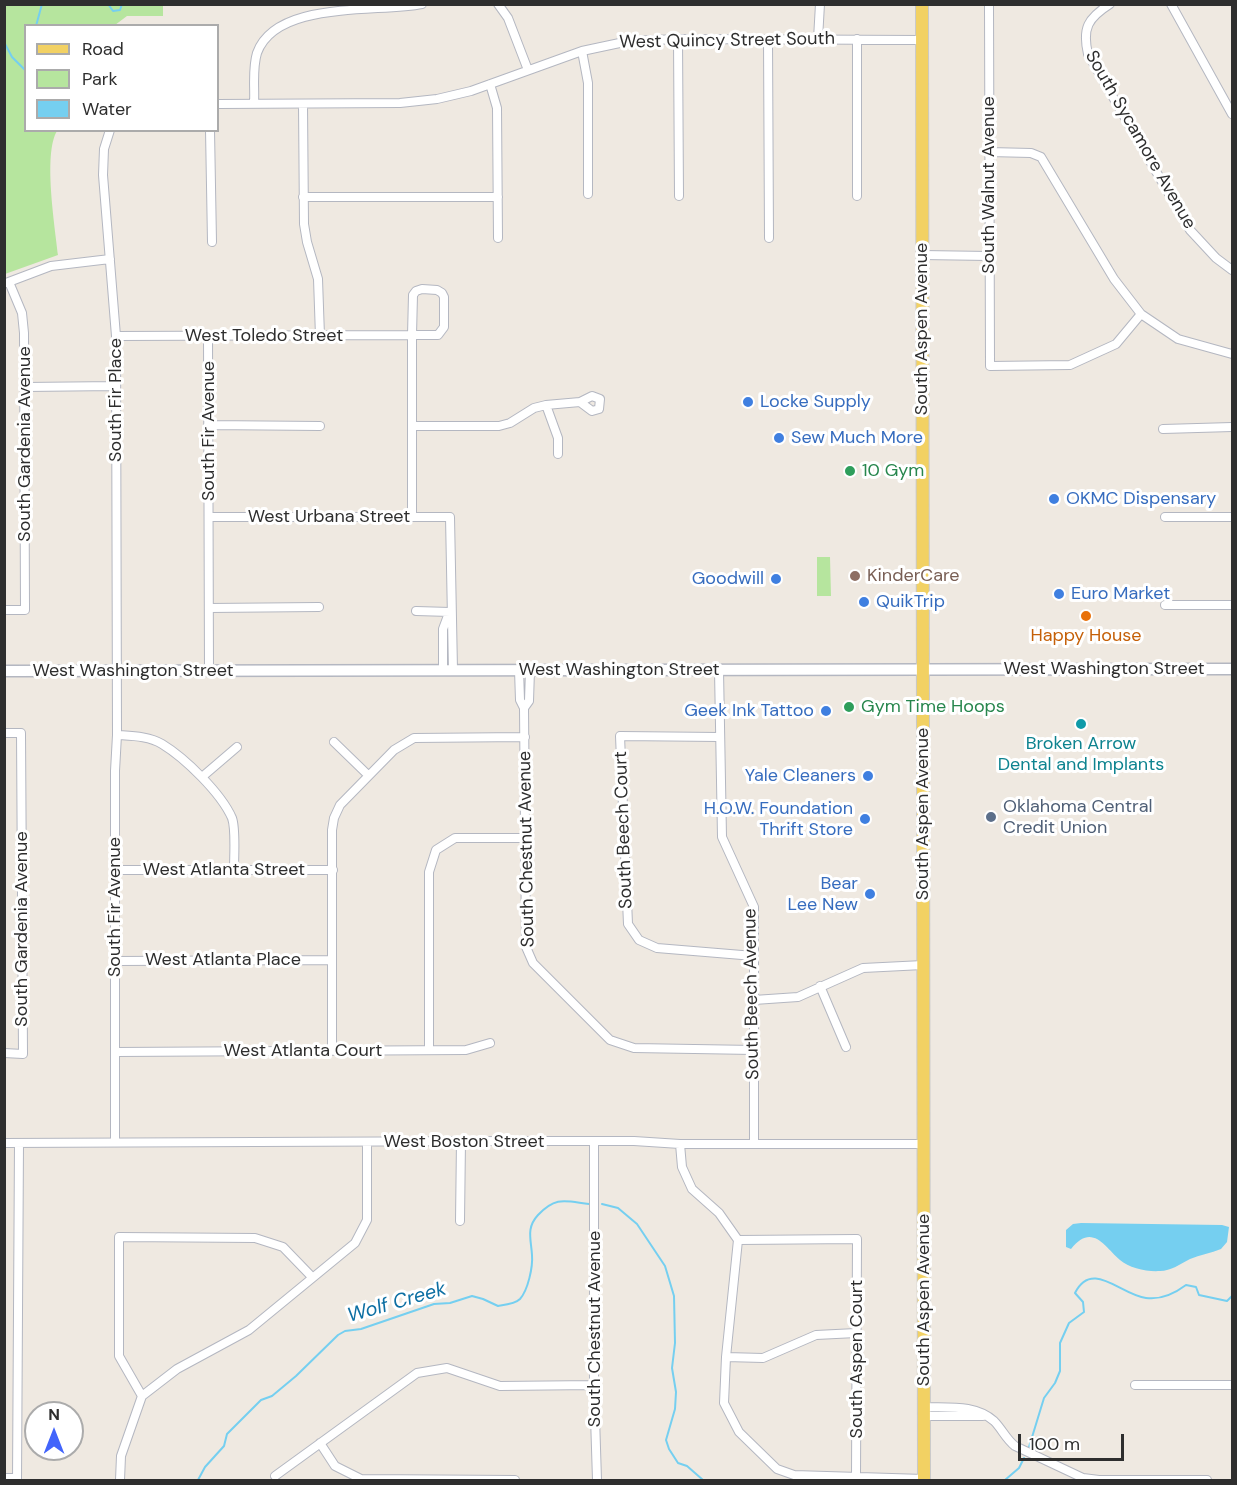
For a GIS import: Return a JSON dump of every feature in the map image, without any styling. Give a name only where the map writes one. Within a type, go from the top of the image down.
[{"type":"main road","name":"South Aspen Avenue","points":[[922,4],[924,1480]]},
{"type":"main road","name":"West Washington Street","points":[[4,671],[1233,669]]},
{"type":"street","points":[[255,104],[256,57],[262,43],[288,23],[309,14],[355,7],[388,9],[422,4]]},
{"type":"street","points":[[498,4],[508,18],[528,70]]},
{"type":"street","points":[[818,39],[820,4]]},
{"type":"street","name":"South Walnut Avenue","points":[[989,4],[990,366],[1070,365],[1116,344],[1141,314]]},
{"type":"street","name":"South Sycamore Avenue","points":[[1110,4],[1094,14],[1088,26],[1085,40],[1088,54],[1190,230],[1209,252],[1233,270]]},
{"type":"street","points":[[1174,5],[1233,114]]},
{"type":"street","points":[[678,39],[679,196]]},
{"type":"street","name":"West Quincy Street South","points":[[219,104],[416,102],[455,96],[582,51],[629,41],[678,39],[922,40]]},
{"type":"street","points":[[768,39],[769,238]]},
{"type":"street","points":[[856,39],[857,196]]},
{"type":"street","points":[[582,51],[588,83],[588,194]]},
{"type":"street","points":[[490,84],[497,108],[498,238]]},
{"type":"street","points":[[303,104],[305,234],[318,279],[320,336]]},
{"type":"street","name":"South Fir Place","points":[[109,132],[104,149],[103,175],[116,336],[117,671]]},
{"type":"street","points":[[210,132],[212,242]]},
{"type":"street","points":[[989,152],[1031,153],[1041,157],[1114,279],[1141,314],[1178,339],[1233,354]]},
{"type":"street","points":[[303,197],[498,197]]},
{"type":"street","points":[[922,255],[990,256]]},
{"type":"street","points":[[7,283],[51,266],[110,259]]},
{"type":"street","name":"South Gardenia Avenue","points":[[4,610],[25,610],[23,321],[19,304],[7,283]]},
{"type":"street","points":[[412,336],[441,333],[444,327],[442,292],[422,290],[416,291],[413,295],[412,336],[412,517]]},
{"type":"street","name":"West Toledo Street","points":[[116,336],[412,336]]},
{"type":"street","name":"South Fir Avenue","points":[[208,336],[209,671]]},
{"type":"street","points":[[25,387],[116,386]]},
{"type":"street","points":[[413,426],[499,426],[510,423],[534,408],[580,402]]},
{"type":"street","points":[[546,405],[558,438],[558,454]]},
{"type":"street","points":[[208,425],[320,426]]},
{"type":"street","points":[[1163,429],[1233,428]]},
{"type":"street","name":"West Urbana Street","points":[[209,517],[450,517],[450,612]]},
{"type":"street","points":[[1165,517],[1233,517]]},
{"type":"street","points":[[1164,606],[1233,606]]},
{"type":"street","points":[[209,608],[319,607]]},
{"type":"street","points":[[416,611],[450,612],[443,629],[448,670]]},
{"type":"street","name":"South Chestnut Avenue","points":[[524,670],[520,700],[524,708],[525,737],[526,947],[533,963],[610,1040],[634,1048],[754,1050]]},
{"type":"street","name":"South Beech Avenue","points":[[718,670],[722,837],[754,907],[754,1144]]},
{"type":"street","name":"South Fir Avenue","points":[[115,1142],[117,671]]},
{"type":"street","name":"South Gardenia Avenue","points":[[4,733],[21,733],[23,1054],[4,1053]]},
{"type":"street","points":[[117,735],[145,737],[162,743],[202,777],[221,800],[233,820],[234,869]]},
{"type":"street","name":"South Beech Court","points":[[719,737],[620,736],[628,924],[639,940],[657,948],[754,956]]},
{"type":"street","points":[[332,1050],[332,830],[340,805],[394,750],[414,738],[525,737]]},
{"type":"street","points":[[334,742],[368,775]]},
{"type":"street","points":[[202,777],[237,747]]},
{"type":"street","points":[[429,1050],[429,872],[436,850],[455,838],[524,838]]},
{"type":"street","name":"West Atlanta Street","points":[[115,870],[333,870]]},
{"type":"street","name":"West Atlanta Place","points":[[116,961],[331,960]]},
{"type":"street","points":[[754,1000],[798,997],[863,968],[923,965]]},
{"type":"street","points":[[820,986],[846,1047]]},
{"type":"street","name":"West Atlanta Court","points":[[115,1052],[466,1050],[490,1043]]},
{"type":"street","points":[[460,1221],[461,1141]]},
{"type":"street","name":"South Chestnut Avenue","points":[[594,1141],[594,1385],[597,1480]]},
{"type":"street","name":"West Boston Street","points":[[4,1143],[594,1141],[680,1144],[924,1144]]},
{"type":"street","points":[[120,1480],[121,1456],[142,1396],[177,1369],[249,1330],[355,1243],[367,1220],[367,1142]]},
{"type":"street","points":[[4,1478],[17,1479],[18,1143]]},
{"type":"street","points":[[680,1144],[682,1167],[692,1189],[719,1213],[738,1240],[726,1357],[724,1403],[739,1432],[777,1469],[794,1475],[924,1480]]},
{"type":"street","points":[[142,1396],[119,1356],[119,1237],[255,1238],[283,1247],[312,1277]]},
{"type":"street","name":"South Aspen Court","points":[[738,1240],[857,1239],[856,1478]]},
{"type":"street","points":[[726,1357],[763,1358],[816,1335],[856,1333]]},
{"type":"street","points":[[274,1476],[417,1373],[447,1368],[500,1386],[594,1385]]},
{"type":"street","points":[[1135,1385],[1233,1385]]},
{"type":"street","points":[[924,1412],[987,1416],[996,1423],[1008,1441],[1015,1446],[1083,1478],[1207,1480]]},
{"type":"street","points":[[320,1443],[335,1466],[361,1479],[515,1480]]},
{"type":"green space","points":[[5,4],[163,5],[163,16],[127,16],[116,24],[24,24],[24,132],[57,132],[53,142],[50,173],[58,255],[5,274]]},
{"type":"green space","points":[[817,557],[830,557],[831,596],[817,596]]},
{"type":"water","points":[[1073,1224],[1222,1225],[1229,1227],[1227,1242],[1221,1249],[1190,1259],[1168,1270],[1155,1271],[1128,1265],[1092,1237],[1079,1241],[1071,1249],[1066,1247],[1066,1230]]},
{"type":"waterway","points":[[37,24],[42,4]]},
{"type":"waterway","points":[[108,4],[113,11],[120,10],[122,4]]},
{"type":"waterway","points":[[4,42],[12,57],[24,69]]},
{"type":"waterway","name":"Wolf Creek","points":[[198,1480],[205,1467],[224,1446],[227,1434],[261,1400],[272,1396],[345,1331],[361,1329],[434,1304],[450,1303],[472,1296],[498,1306],[518,1301],[528,1284],[531,1272],[530,1234],[534,1220],[544,1209],[556,1202],[589,1204]]},
{"type":"waterway","points":[[602,1204],[618,1208],[637,1224],[665,1266],[674,1296],[675,1343],[672,1368],[676,1392],[675,1409],[666,1440],[678,1463],[687,1466],[703,1480]]},
{"type":"waterway","name":"Wolf Creek","points":[[1029,1447],[1044,1398],[1055,1383],[1060,1371],[1060,1343],[1069,1323],[1084,1312],[1083,1302],[1075,1293],[1082,1283],[1090,1279],[1098,1279],[1136,1296],[1146,1298],[1167,1296],[1186,1285],[1196,1287],[1199,1295],[1227,1301],[1232,1296]]},
{"type":"waterway","points":[[1005,1480],[1019,1468],[1024,1458]]},
{"type":"place","name":"Locke Supply","points":[[748,402]]},
{"type":"place","name":"Sew Much More","points":[[779,438]]},
{"type":"place","name":"10 Gym","points":[[850,471]]},
{"type":"place","name":"OKMC Dispensary","points":[[1054,499]]},
{"type":"place","name":"KinderCare","points":[[855,576]]},
{"type":"place","name":"Goodwill","points":[[776,579]]},
{"type":"place","name":"Euro Market","points":[[1059,594]]},
{"type":"place","name":"QuikTrip","points":[[864,602]]},
{"type":"place","name":"Happy House","points":[[1086,616]]},
{"type":"place","name":"Gym Time Hoops","points":[[849,707]]},
{"type":"place","name":"Geek Ink Tattoo","points":[[826,711]]},
{"type":"place","name":"Broken Arrow Dental and Implants","points":[[1081,724]]},
{"type":"place","name":"Yale Cleaners","points":[[868,776]]},
{"type":"place","name":"Oklahoma Central Credit Union","points":[[991,817]]},
{"type":"place","name":"H.O.W. Foundation Thrift Store","points":[[865,819]]},
{"type":"place","name":"Bear Lee New","points":[[870,894]]}]
